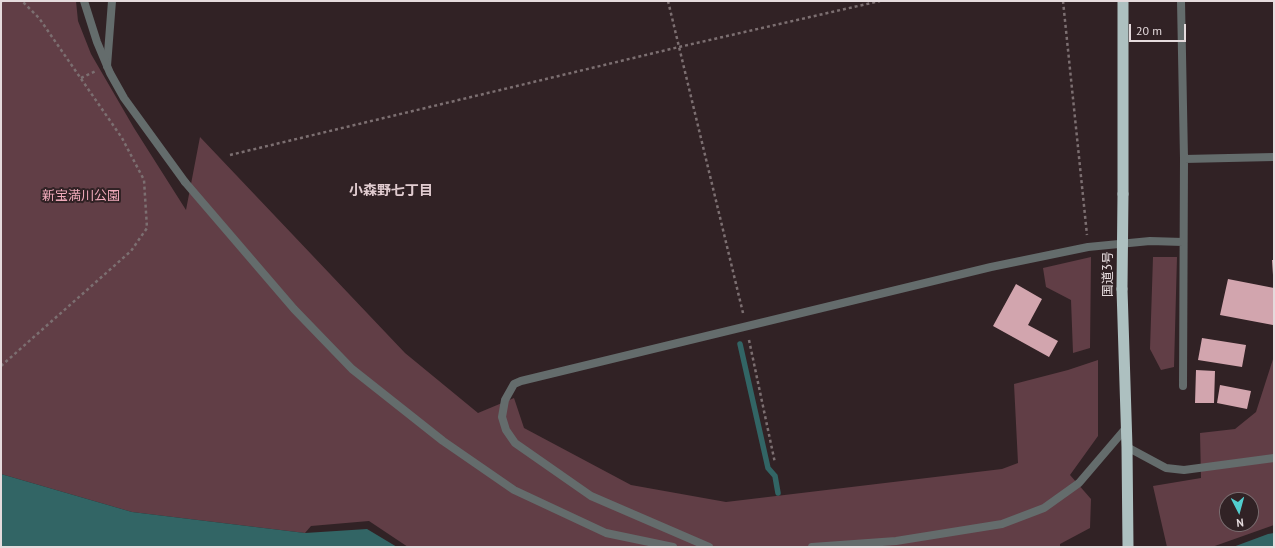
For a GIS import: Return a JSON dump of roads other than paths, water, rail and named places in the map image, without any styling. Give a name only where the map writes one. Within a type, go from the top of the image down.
[{"type":"highway","name":"国道3号","points":[[1123,1],[1122,289],[1127,447],[1128,547]]},
{"type":"street","points":[[84,1],[97,42],[107,66],[124,98],[185,182],[294,310],[352,369],[443,441],[514,490],[606,533],[673,547]]},
{"type":"street","points":[[107,66],[112,1]]},
{"type":"street","points":[[1181,1],[1184,159],[1183,386]]},
{"type":"street","points":[[1184,159],[1274,157]]},
{"type":"street","points":[[709,547],[591,496],[515,443],[506,430],[502,417],[505,400],[514,384],[521,381],[991,267],[1088,247],[1150,241],[1183,242]]},
{"type":"street","points":[[812,547],[896,541],[1002,524],[1044,508],[1079,483],[1126,428]]},
{"type":"street","points":[[1127,447],[1166,468],[1184,470],[1274,458]]},
{"type":"water","points":[[1,474],[132,512],[305,533],[367,529],[397,547],[1,547]]},
{"type":"water","points":[[1274,533],[1274,547],[1233,547],[1268,534]]},
{"type":"waterway","points":[[740,344],[768,468],[775,476],[778,493]]},
{"type":"district","name":"小森野七丁目","points":[[391,191]]},
{"type":"park label","name":"新宝満川公園","points":[[81,196]]}]
